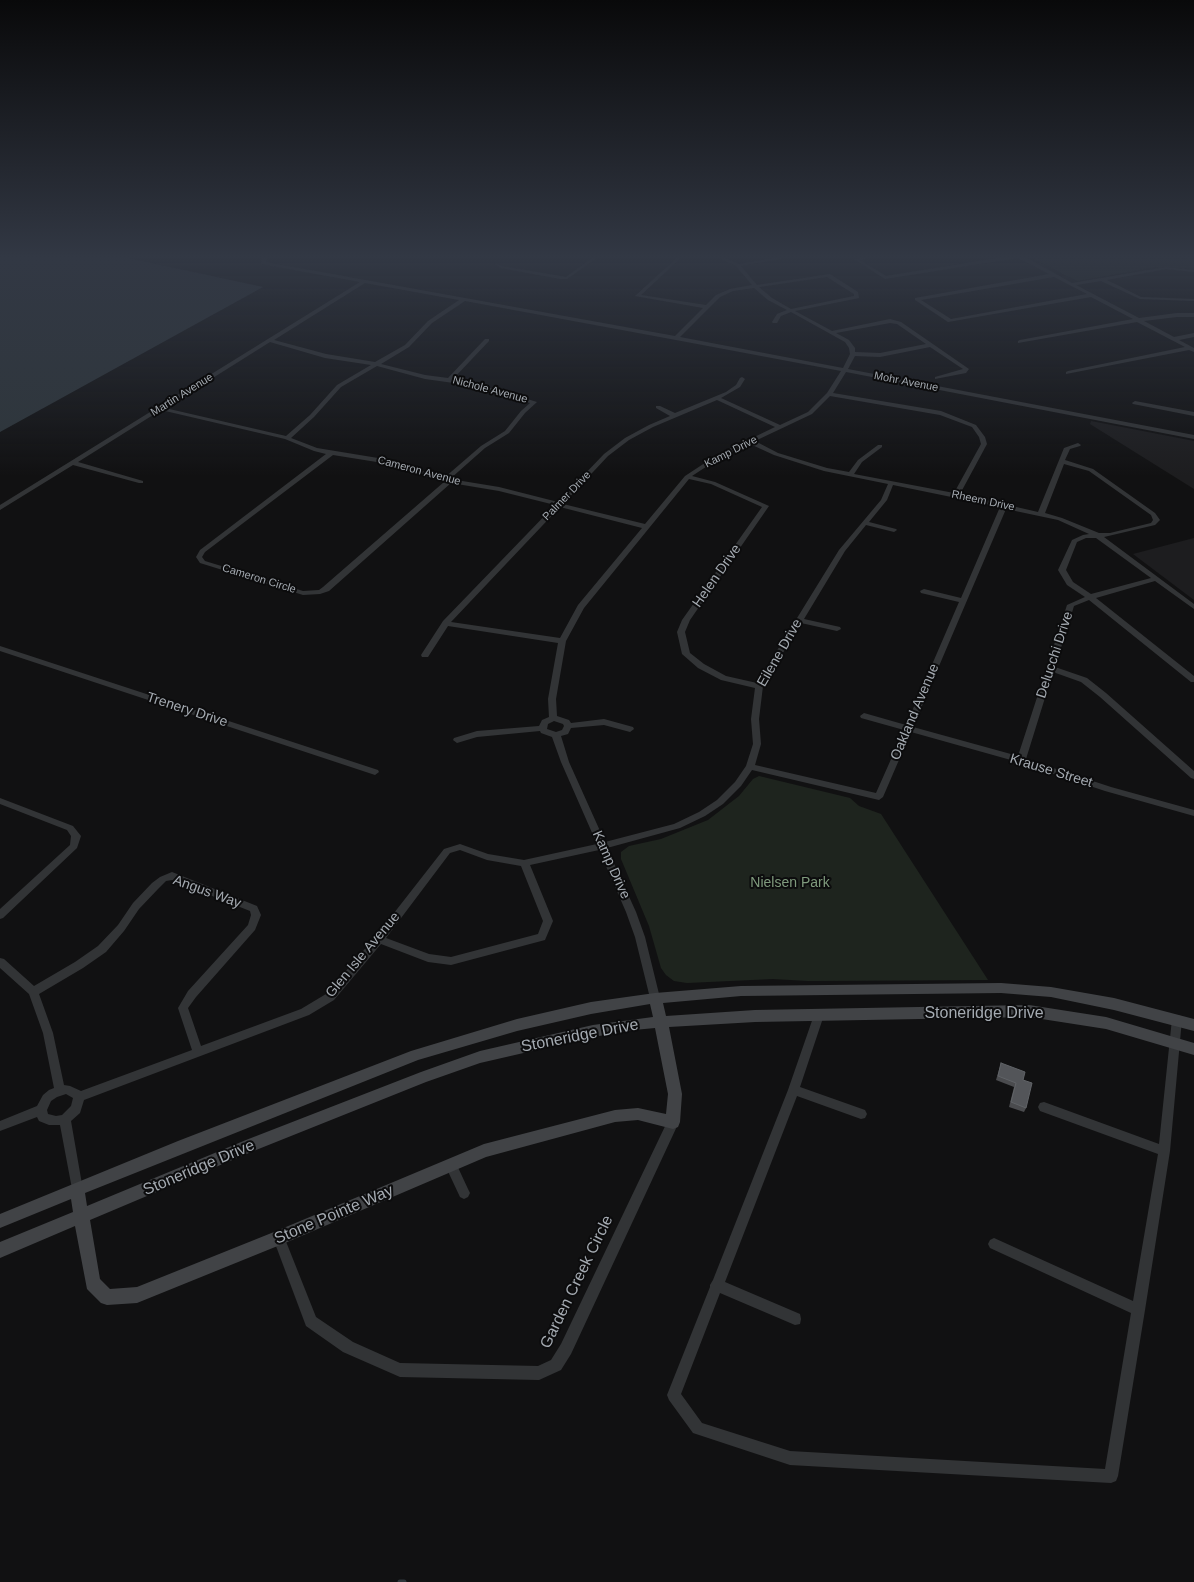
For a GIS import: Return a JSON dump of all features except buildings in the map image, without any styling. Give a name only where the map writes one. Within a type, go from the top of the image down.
[{"type":"main road","name":"Stoneridge Drive","points":[[0,1221],[183,1146],[416,1055],[526,1023],[590,1008],[656,998],[741,991],[1001,988],[1051,992],[1114,1004],[1194,1025]]},
{"type":"main road","name":"Garden Creek Circle","points":[[656,998],[660,1022],[668,1046],[673,1079],[675,1094],[673,1122]]},
{"type":"main road","name":"Stoneridge Drive","points":[[0,1250],[260,1142],[421,1078],[472,1060],[593,1031],[660,1022],[754,1016],[1029,1011],[1106,1023],[1194,1049]]},
{"type":"main road","name":"Stone Pointe Way","points":[[77,1190],[93,1283],[107,1297],[137,1295],[279,1238],[484,1151],[615,1116],[638,1114],[673,1122]]},
{"type":"street","name":"Martin Avenue","points":[[0,508],[287,329]]},
{"type":"street","points":[[287,438],[312,416],[339,386],[407,346],[423,329]]},
{"type":"street","name":"Mohr Avenue","points":[[625,329],[1194,437]]},
{"type":"street","points":[[676,338],[685,329]]},
{"type":"street","points":[[827,329],[847,340],[853,354],[880,355],[931,345]]},
{"type":"street","points":[[833,332],[851,329]]},
{"type":"street","points":[[907,329],[966,369],[964,372],[937,378]]},
{"type":"street","points":[[1020,342],[1091,329]]},
{"type":"street","points":[[1154,329],[1192,349]]},
{"type":"street","points":[[1174,340],[1194,335]]},
{"type":"street","name":"Nichole Avenue","points":[[269,340],[308,352],[375,364],[418,375],[450,379],[534,402],[522,412],[507,432],[483,447],[447,481]]},
{"type":"street","points":[[450,379],[487,340]]},
{"type":"street","points":[[1068,373],[1192,349]]},
{"type":"street","name":"Kamp Drive","points":[[553,718],[552,699],[562,641],[581,607],[688,477],[719,456],[810,413],[829,394],[846,370],[853,354]]},
{"type":"street","name":"Palmer Drive","points":[[425,655],[446,624],[606,455],[627,439],[674,415],[717,398],[738,386],[742,379]]},
{"type":"street","points":[[829,394],[942,413],[974,426],[978,430],[984,444],[956,495]]},
{"type":"street","points":[[717,398],[780,428]]},
{"type":"street","points":[[1135,403],[1194,414]]},
{"type":"street","name":"Cameron Avenue","points":[[162,408],[287,438],[316,450],[384,461],[447,481],[500,489],[647,527]]},
{"type":"street","points":[[658,408],[674,415]]},
{"type":"street","name":"Rheem Drive","points":[[751,442],[804,464],[850,475],[956,495],[1060,519],[1097,535],[1194,607]]},
{"type":"street","points":[[1041,514],[1068,448],[1078,445]]},
{"type":"street","points":[[850,475],[860,461],[880,446]]},
{"type":"street","name":"Cameron Circle","points":[[331,453],[202,551],[199,557],[202,562],[303,593],[320,592],[326,589],[447,481]]},
{"type":"street","points":[[1062,461],[1091,470],[1153,514],[1157,520],[1153,524],[1110,535],[1085,536],[1074,541],[1062,570],[1070,583],[1194,680]]},
{"type":"street","points":[[73,463],[141,482]]},
{"type":"street","name":"Helen Drive","points":[[688,477],[713,483],[766,506],[686,620],[681,632],[686,654],[700,666],[724,678],[759,686]]},
{"type":"street","name":"Eilene Drive","points":[[603,846],[677,826],[702,814],[720,802],[738,784],[750,766],[757,744],[755,719],[759,686],[842,550],[884,500],[891,483]]},
{"type":"street","name":"Oakland Avenue","points":[[750,766],[878,798],[1004,506]]},
{"type":"street","points":[[865,523],[894,530]]},
{"type":"street","name":"Delucchi Drive","points":[[1021,760],[1071,605],[1156,579]]},
{"type":"street","points":[[924,591],[964,601]]},
{"type":"street","points":[[800,620],[836,629]]},
{"type":"street","points":[[446,624],[562,641]]},
{"type":"street","name":"Trenery Drive","points":[[0,648],[375,772]]},
{"type":"street","points":[[1051,668],[1084,680],[1194,776]]},
{"type":"street","name":"Krause Street","points":[[864,716],[908,730],[1021,760],[1108,789],[1194,813]]},
{"type":"street","points":[[542,728],[545,722],[553,718],[563,720],[568,726]]},
{"type":"street","points":[[568,726],[604,722],[630,729]]},
{"type":"street","points":[[542,728],[547,733],[556,735],[565,732],[568,726]]},
{"type":"street","points":[[456,740],[477,734],[542,728]]},
{"type":"street","name":"Kamp Drive","points":[[556,735],[565,762],[603,846],[640,937],[656,998]]},
{"type":"street","points":[[0,801],[70,828],[76,836],[74,846],[0,915]]},
{"type":"street","name":"Glen Isle Avenue","points":[[79,1097],[305,1012],[330,997],[379,939],[447,850],[460,847],[487,857],[524,863],[603,846]]},
{"type":"street","points":[[379,939],[428,958],[451,961],[542,937],[548,921],[524,863]]},
{"type":"street","name":"Angus Way","points":[[32,992],[80,965],[102,949],[121,928],[136,906],[155,886],[163,879],[172,876],[254,909],[256,915],[252,927],[192,994],[183,1008],[198,1053]]},
{"type":"street","points":[[0,962],[32,992],[48,1033],[60,1090]]},
{"type":"street","points":[[819,1015],[794,1090],[716,1284],[674,1395],[698,1428],[790,1458],[1111,1476],[1164,1151],[1177,1019]]},
{"type":"street","points":[[60,1090],[72,1090],[79,1097],[76,1109],[65,1119],[56,1121],[43,1117],[41,1110],[46,1098],[60,1090]]},
{"type":"street","points":[[794,1090],[861,1114]]},
{"type":"street","points":[[1044,1107],[1164,1151]]},
{"type":"street","points":[[0,1126],[41,1110]]},
{"type":"street","points":[[65,1119],[77,1190]]},
{"type":"street","name":"Garden Creek Circle","points":[[279,1238],[311,1321],[348,1347],[400,1370],[539,1373],[556,1365],[566,1349],[673,1122]]},
{"type":"street","points":[[451,1165],[464,1193]]},
{"type":"street","points":[[994,1244],[1139,1310]]},
{"type":"street","points":[[716,1284],[795,1319]]},
{"type":"shaded area","points":[[0,329],[187,329],[0,432]]},
{"type":"shaded area","points":[[1091,421],[1194,441],[1194,489],[1090,424]]},
{"type":"shaded area","points":[[1194,538],[1194,600],[1133,554]]},
{"type":"green space","name":"Nielsen Park","points":[[759,776],[850,798],[859,806],[881,814],[988,980],[808,981],[773,979],[687,983],[674,981],[666,975],[661,968],[649,926],[621,859],[621,852],[629,846],[661,839],[708,820],[739,796],[753,779]]}]
